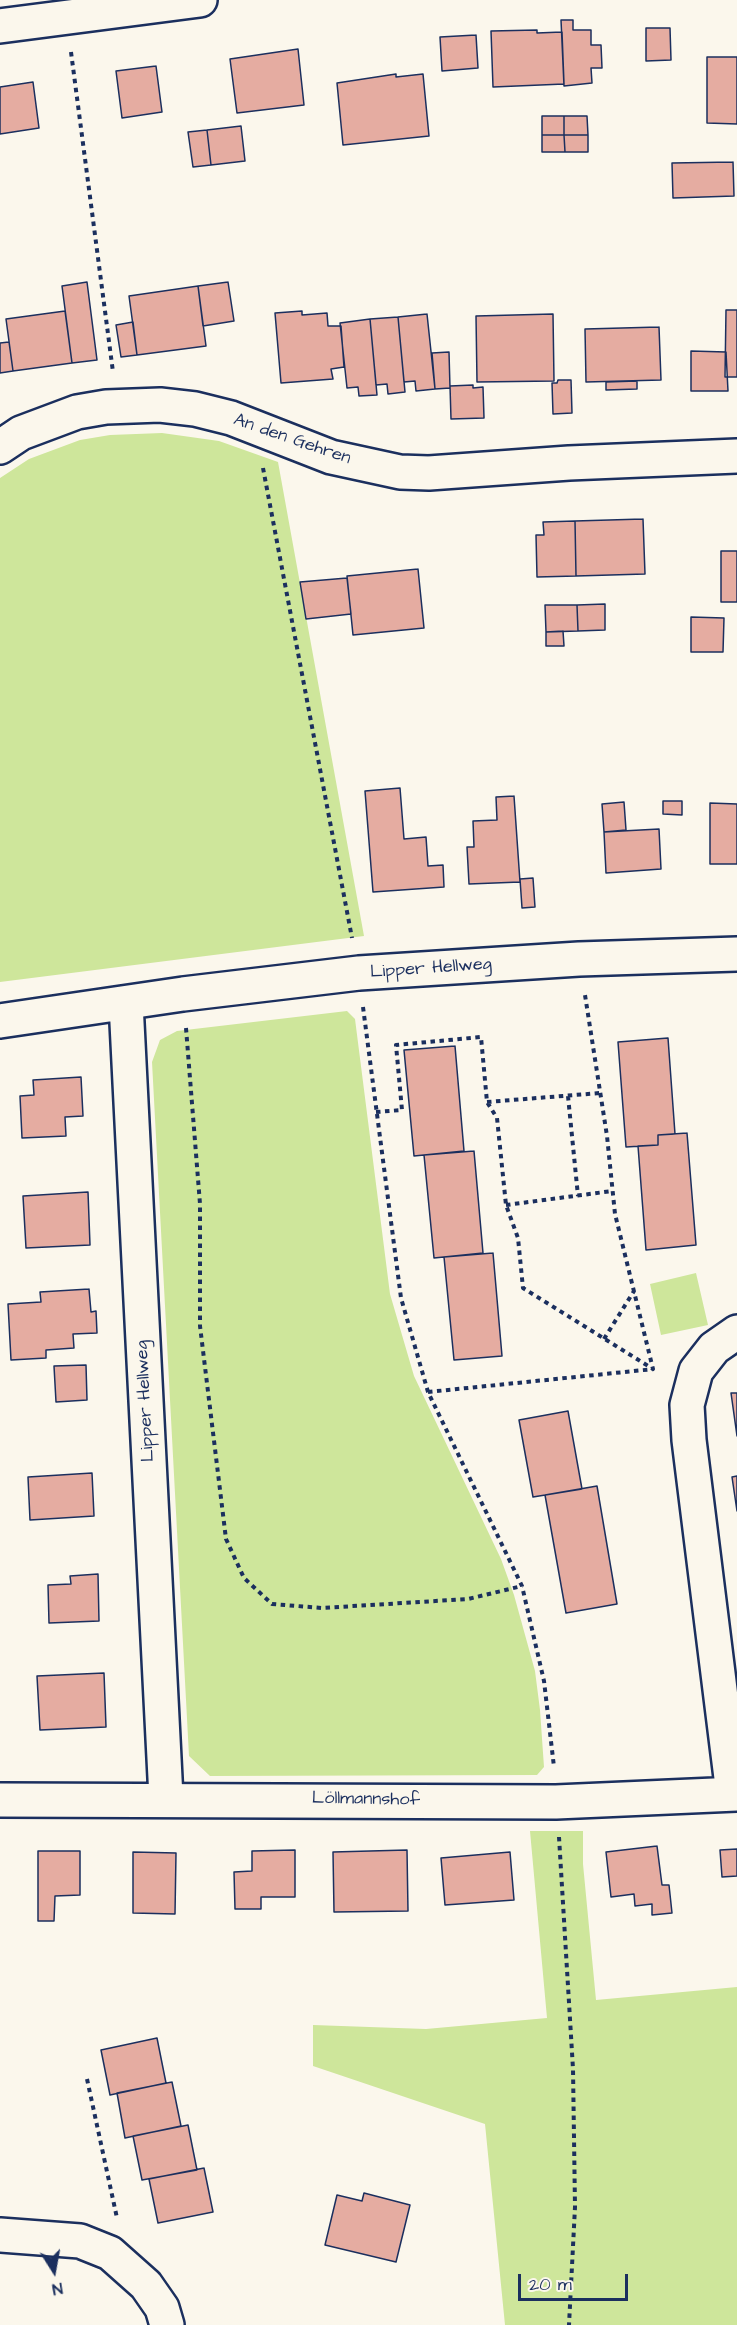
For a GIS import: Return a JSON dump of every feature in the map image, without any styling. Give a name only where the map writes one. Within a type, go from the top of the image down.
[{"type":"street","points":[[0,26],[200,0]]},
{"type":"street","name":"An den Gehren","points":[[0,447],[21,433],[77,412],[160,405],[195,409],[262,429],[331,457],[400,472],[429,473],[569,463],[737,456]]},
{"type":"street","name":"Lipper Hellweg","points":[[0,1021],[183,994],[359,974],[579,959],[737,954]]},
{"type":"street","name":"Lipper Hellweg","points":[[126,1003],[166,1798]]},
{"type":"street","name":"Löllmannshof","points":[[0,1800],[166,1798],[556,1802],[735,1794],[689,1440],[687,1405],[696,1371],[714,1348],[737,1332]]},
{"type":"street","points":[[0,2235],[80,2241],[110,2253],[146,2284],[162,2308],[167,2325]]},
{"type":"path","points":[[74,80],[118,407]]},
{"type":"path","points":[[262,429],[263,473],[359,974],[401,1298],[428,1392],[522,1586],[544,1681],[556,1802],[570,2000],[575,2207],[569,2325]]},
{"type":"path","points":[[183,994],[200,1204],[200,1326],[226,1539],[244,1578],[272,1604],[322,1608],[468,1599],[522,1586]]},
{"type":"path","points":[[591,1035],[612,1191],[653,1370]]},
{"type":"path","points":[[376,1112],[402,1110],[396,1045],[481,1037],[487,1102],[497,1118],[506,1205],[518,1238],[524,1288],[653,1370]]},
{"type":"path","points":[[487,1102],[600,1093]]},
{"type":"path","points":[[568,1096],[578,1196]]},
{"type":"path","points":[[506,1205],[612,1191]]},
{"type":"path","points":[[604,1339],[634,1290]]},
{"type":"path","points":[[428,1392],[653,1370],[696,1371]]},
{"type":"path","points":[[87,2079],[119,2226],[110,2253]]},
{"type":"green space","points":[[162,433],[219,441],[278,462],[364,936],[0,982],[0,478],[29,459],[80,440],[110,435]]},
{"type":"green space","points":[[347,1011],[355,1019],[390,1294],[414,1376],[501,1559],[514,1595],[535,1671],[540,1710],[544,1767],[537,1775],[210,1776],[189,1756],[152,1062],[160,1040],[177,1031]]},
{"type":"green space","points":[[696,1273],[708,1325],[661,1335],[650,1284]]},
{"type":"green space","points":[[530,1831],[583,1831],[583,1864],[596,2000],[737,1987],[737,2325],[505,2325],[485,2124],[313,2066],[313,2025],[426,2029],[547,2018]]},
{"type":"building","points":[[561,20],[573,20],[573,30],[591,30],[591,45],[601,45],[602,68],[591,68],[592,83],[564,86]]},
{"type":"building","points":[[646,28],[670,28],[671,60],[646,61]]},
{"type":"building","points":[[537,30],[537,33],[562,32],[564,84],[493,87],[491,31]]},
{"type":"building","points":[[476,35],[478,68],[442,71],[440,37]]},
{"type":"building","points":[[298,49],[304,105],[237,113],[230,59]]},
{"type":"building","points":[[707,57],[737,57],[737,124],[707,123]]},
{"type":"building","points":[[156,66],[162,112],[122,118],[116,71]]},
{"type":"building","points":[[396,74],[396,77],[423,74],[429,136],[343,145],[337,83]]},
{"type":"building","points":[[33,82],[39,128],[0,134],[0,87]]},
{"type":"building","points":[[542,116],[564,116],[564,135],[542,135]]},
{"type":"building","points":[[564,116],[587,116],[588,135],[564,135]]},
{"type":"building","points":[[241,126],[245,161],[211,165],[207,130]]},
{"type":"building","points":[[207,130],[211,165],[193,167],[188,132]]},
{"type":"building","points":[[542,135],[564,135],[565,152],[542,152]]},
{"type":"building","points":[[564,135],[588,135],[588,152],[565,152]]},
{"type":"building","points":[[733,162],[734,196],[673,198],[672,163]]},
{"type":"building","points":[[87,282],[97,360],[72,363],[62,286]]},
{"type":"building","points":[[228,282],[234,321],[203,326],[198,286]]},
{"type":"building","points":[[198,286],[206,346],[137,355],[129,296]]},
{"type":"building","points":[[726,310],[737,310],[737,377],[725,377]]},
{"type":"building","points":[[65,311],[72,363],[13,371],[6,319]]},
{"type":"building","points":[[302,311],[302,315],[327,313],[328,326],[341,326],[344,367],[331,369],[333,379],[281,383],[275,313]]},
{"type":"building","points":[[427,314],[435,389],[416,391],[415,381],[404,382],[398,317]]},
{"type":"building","points":[[553,314],[554,381],[477,382],[476,316]]},
{"type":"building","points":[[398,317],[405,392],[388,394],[387,384],[376,385],[370,319]]},
{"type":"building","points":[[370,319],[377,395],[359,396],[358,387],[347,388],[340,323]]},
{"type":"building","points":[[133,322],[137,355],[121,357],[116,325]]},
{"type":"building","points":[[659,327],[661,380],[586,382],[585,329]]},
{"type":"building","points":[[9,342],[13,371],[0,373],[0,343]]},
{"type":"building","points":[[691,351],[726,352],[728,391],[691,391]]},
{"type":"building","points":[[449,352],[450,388],[435,389],[432,353]]},
{"type":"building","points":[[558,380],[571,380],[572,413],[553,414],[552,383],[557,383]]},
{"type":"building","points":[[637,381],[637,389],[606,390],[606,382]]},
{"type":"building","points":[[473,385],[473,388],[483,387],[484,418],[451,419],[450,386]]},
{"type":"building","points":[[643,519],[645,574],[576,576],[575,521]]},
{"type":"building","points":[[575,521],[576,576],[537,577],[536,535],[544,535],[543,522]]},
{"type":"building","points":[[721,551],[737,551],[737,602],[721,602]]},
{"type":"building","points":[[418,569],[424,628],[353,635],[347,576]]},
{"type":"building","points":[[347,578],[351,614],[306,619],[300,582]]},
{"type":"building","points":[[605,604],[605,630],[578,631],[577,605]]},
{"type":"building","points":[[545,605],[577,605],[578,631],[546,632]]},
{"type":"building","points":[[691,617],[724,618],[723,652],[691,652]]},
{"type":"building","points":[[563,631],[564,646],[546,646],[546,632]]},
{"type":"building","points":[[400,788],[404,839],[426,837],[428,866],[443,865],[444,887],[373,892],[365,791]]},
{"type":"building","points":[[514,796],[520,882],[469,884],[467,847],[474,847],[473,821],[497,820],[496,797]]},
{"type":"building","points":[[663,801],[682,801],[682,815],[663,814]]},
{"type":"building","points":[[624,802],[626,830],[604,832],[602,804]]},
{"type":"building","points":[[710,803],[737,804],[737,864],[710,864]]},
{"type":"building","points":[[659,829],[661,869],[606,873],[604,832]]},
{"type":"building","points":[[533,878],[535,907],[522,908],[520,879]]},
{"type":"building","points":[[668,1038],[675,1134],[658,1135],[658,1145],[626,1147],[618,1042]]},
{"type":"building","points":[[455,1046],[464,1151],[414,1156],[404,1050]]},
{"type":"building","points":[[81,1077],[83,1116],[65,1117],[66,1136],[22,1138],[20,1096],[34,1095],[33,1080]]},
{"type":"building","points":[[687,1133],[696,1245],[646,1250],[638,1146],[658,1145],[658,1135]]},
{"type":"building","points":[[474,1151],[483,1253],[434,1258],[424,1155]]},
{"type":"building","points":[[88,1192],[90,1245],[26,1248],[23,1196]]},
{"type":"building","points":[[493,1253],[502,1356],[454,1360],[444,1257]]},
{"type":"building","points":[[89,1289],[91,1312],[96,1311],[97,1333],[73,1334],[74,1348],[46,1350],[46,1358],[11,1360],[8,1304],[41,1302],[40,1292]]},
{"type":"building","points":[[86,1365],[87,1400],[56,1402],[54,1366]]},
{"type":"building","points":[[731,1393],[737,1393],[737,1436]]},
{"type":"building","points":[[568,1411],[582,1489],[533,1497],[519,1420]]},
{"type":"building","points":[[92,1473],[94,1516],[30,1520],[28,1477]]},
{"type":"building","points":[[737,1476],[737,1511],[732,1477]]},
{"type":"building","points":[[597,1486],[617,1604],[566,1613],[545,1495]]},
{"type":"building","points":[[98,1574],[99,1621],[49,1623],[48,1585],[71,1584],[70,1576]]},
{"type":"building","points":[[104,1673],[106,1727],[40,1730],[37,1676]]},
{"type":"building","points":[[657,1846],[662,1885],[669,1885],[672,1913],[652,1915],[652,1904],[635,1906],[634,1894],[611,1897],[606,1852]]},
{"type":"building","points":[[737,1849],[737,1876],[722,1877],[720,1850]]},
{"type":"building","points":[[295,1850],[295,1897],[261,1897],[261,1909],[235,1909],[234,1872],[252,1871],[252,1851]]},
{"type":"building","points":[[407,1850],[408,1911],[334,1912],[333,1852]]},
{"type":"building","points":[[38,1851],[80,1851],[80,1895],[55,1896],[54,1921],[38,1921]]},
{"type":"building","points":[[133,1852],[176,1853],[175,1914],[133,1913]]},
{"type":"building","points":[[510,1852],[514,1900],[445,1905],[441,1858]]},
{"type":"building","points":[[157,2038],[166,2083],[110,2095],[101,2050]]},
{"type":"building","points":[[172,2082],[181,2126],[125,2138],[117,2093]]},
{"type":"building","points":[[188,2125],[197,2170],[142,2180],[133,2136]]},
{"type":"building","points":[[204,2168],[213,2212],[158,2223],[149,2179]]},
{"type":"building","points":[[364,2193],[410,2205],[396,2262],[325,2245],[337,2195],[362,2201]]}]
